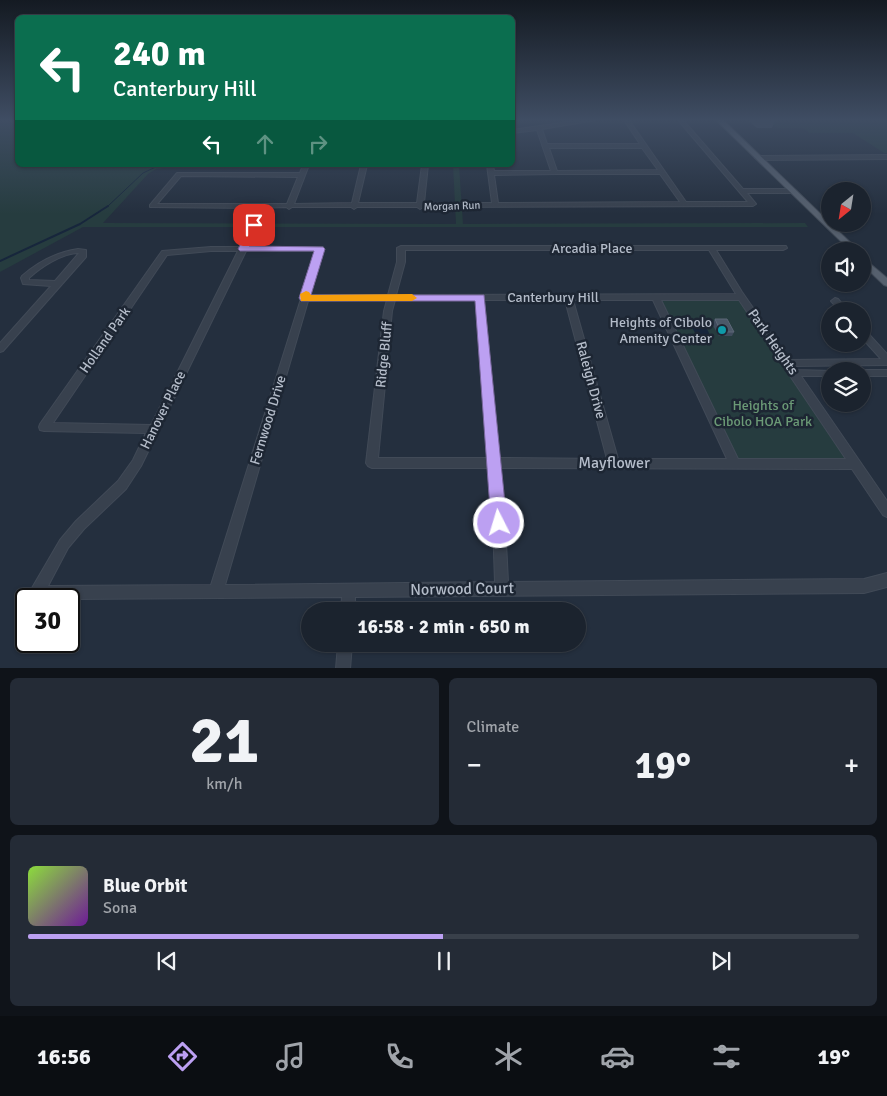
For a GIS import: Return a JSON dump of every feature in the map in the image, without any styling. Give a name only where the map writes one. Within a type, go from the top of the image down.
[{"type":"main road","points":[[751,151],[845,242]]},
{"type":"main road","points":[[871,268],[887,283]]},
{"type":"street","points":[[547,151],[555,172]]},
{"type":"street","points":[[648,151],[684,204]]},
{"type":"street","points":[[707,151],[739,189],[790,189]]},
{"type":"street","points":[[758,158],[887,157]]},
{"type":"street","points":[[289,207],[305,167]]},
{"type":"street","points":[[354,207],[364,167]]},
{"type":"street","points":[[420,207],[425,167]]},
{"type":"street","points":[[490,167],[495,204]]},
{"type":"street","points":[[491,172],[662,172]]},
{"type":"street","points":[[180,174],[302,175]]},
{"type":"street","name":"Morgan Run","points":[[180,174],[152,206],[420,207],[495,204],[753,204],[739,189]]},
{"type":"street","name":"Hanover Place","points":[[39,588],[64,544],[80,525],[122,485],[137,462],[243,249],[254,225],[256,207]]},
{"type":"street","name":"Arcadia Place","points":[[401,248],[783,248]]},
{"type":"street","name":"Ridge Bluff","points":[[372,464],[391,298],[401,262],[401,248]]},
{"type":"street","name":"Park Heights","points":[[711,248],[887,511]]},
{"type":"street","name":"Holland Park","points":[[44,427],[165,253],[194,249],[243,249]]},
{"type":"street","name":"Fernwood Drive","points":[[216,591],[320,249],[243,249]]},
{"type":"street","points":[[2,345],[57,284],[83,252],[75,250],[60,255],[25,278],[26,282],[30,283],[57,284]]},
{"type":"street","points":[[480,297],[502,589]]},
{"type":"street","name":"Raleigh Drive","points":[[568,297],[614,463]]},
{"type":"street","points":[[656,297],[734,463]]},
{"type":"street","name":"Canterbury Hill","points":[[304,298],[742,297]]},
{"type":"street","points":[[871,342],[887,361]]},
{"type":"street","points":[[788,363],[887,361]]},
{"type":"street","points":[[794,373],[821,373]]},
{"type":"street","points":[[871,373],[887,373]]},
{"type":"street","points":[[44,427],[153,429]]},
{"type":"street","name":"Mayflower","points":[[372,464],[856,464]]},
{"type":"street","name":"Norwood Court","points":[[80,593],[864,586],[887,580]]},
{"type":"street","points":[[348,602],[349,590]]},
{"type":"street","points":[[343,668],[344,652]]},
{"type":"green space","points":[[0,151],[15,151],[15,167],[171,167],[156,169],[148,174],[103,223],[456,224],[453,167],[459,167],[463,224],[805,223],[808,227],[83,227],[0,272]]},
{"type":"green space","name":"Heights of Cibolo HOA Park","points":[[656,297],[742,297],[855,464],[734,463]]},
{"type":"water","points":[[688,321],[703,321],[711,337],[697,336]]},
{"type":"building","points":[[715,319],[727,319],[734,332],[721,332]]},
{"type":"waterway","points":[[107,207],[143,173],[156,167]]},
{"type":"waterway","points":[[0,261],[80,224],[108,206]]},
{"type":"slow traffic","points":[[306,294],[304,298],[412,298]]},
{"type":"place","name":"Heights of Cibolo Amenity Center","points":[[722,330]]},
{"type":"route","points":[[254,225],[243,249],[320,249],[304,298],[480,297],[499,523]]}]
